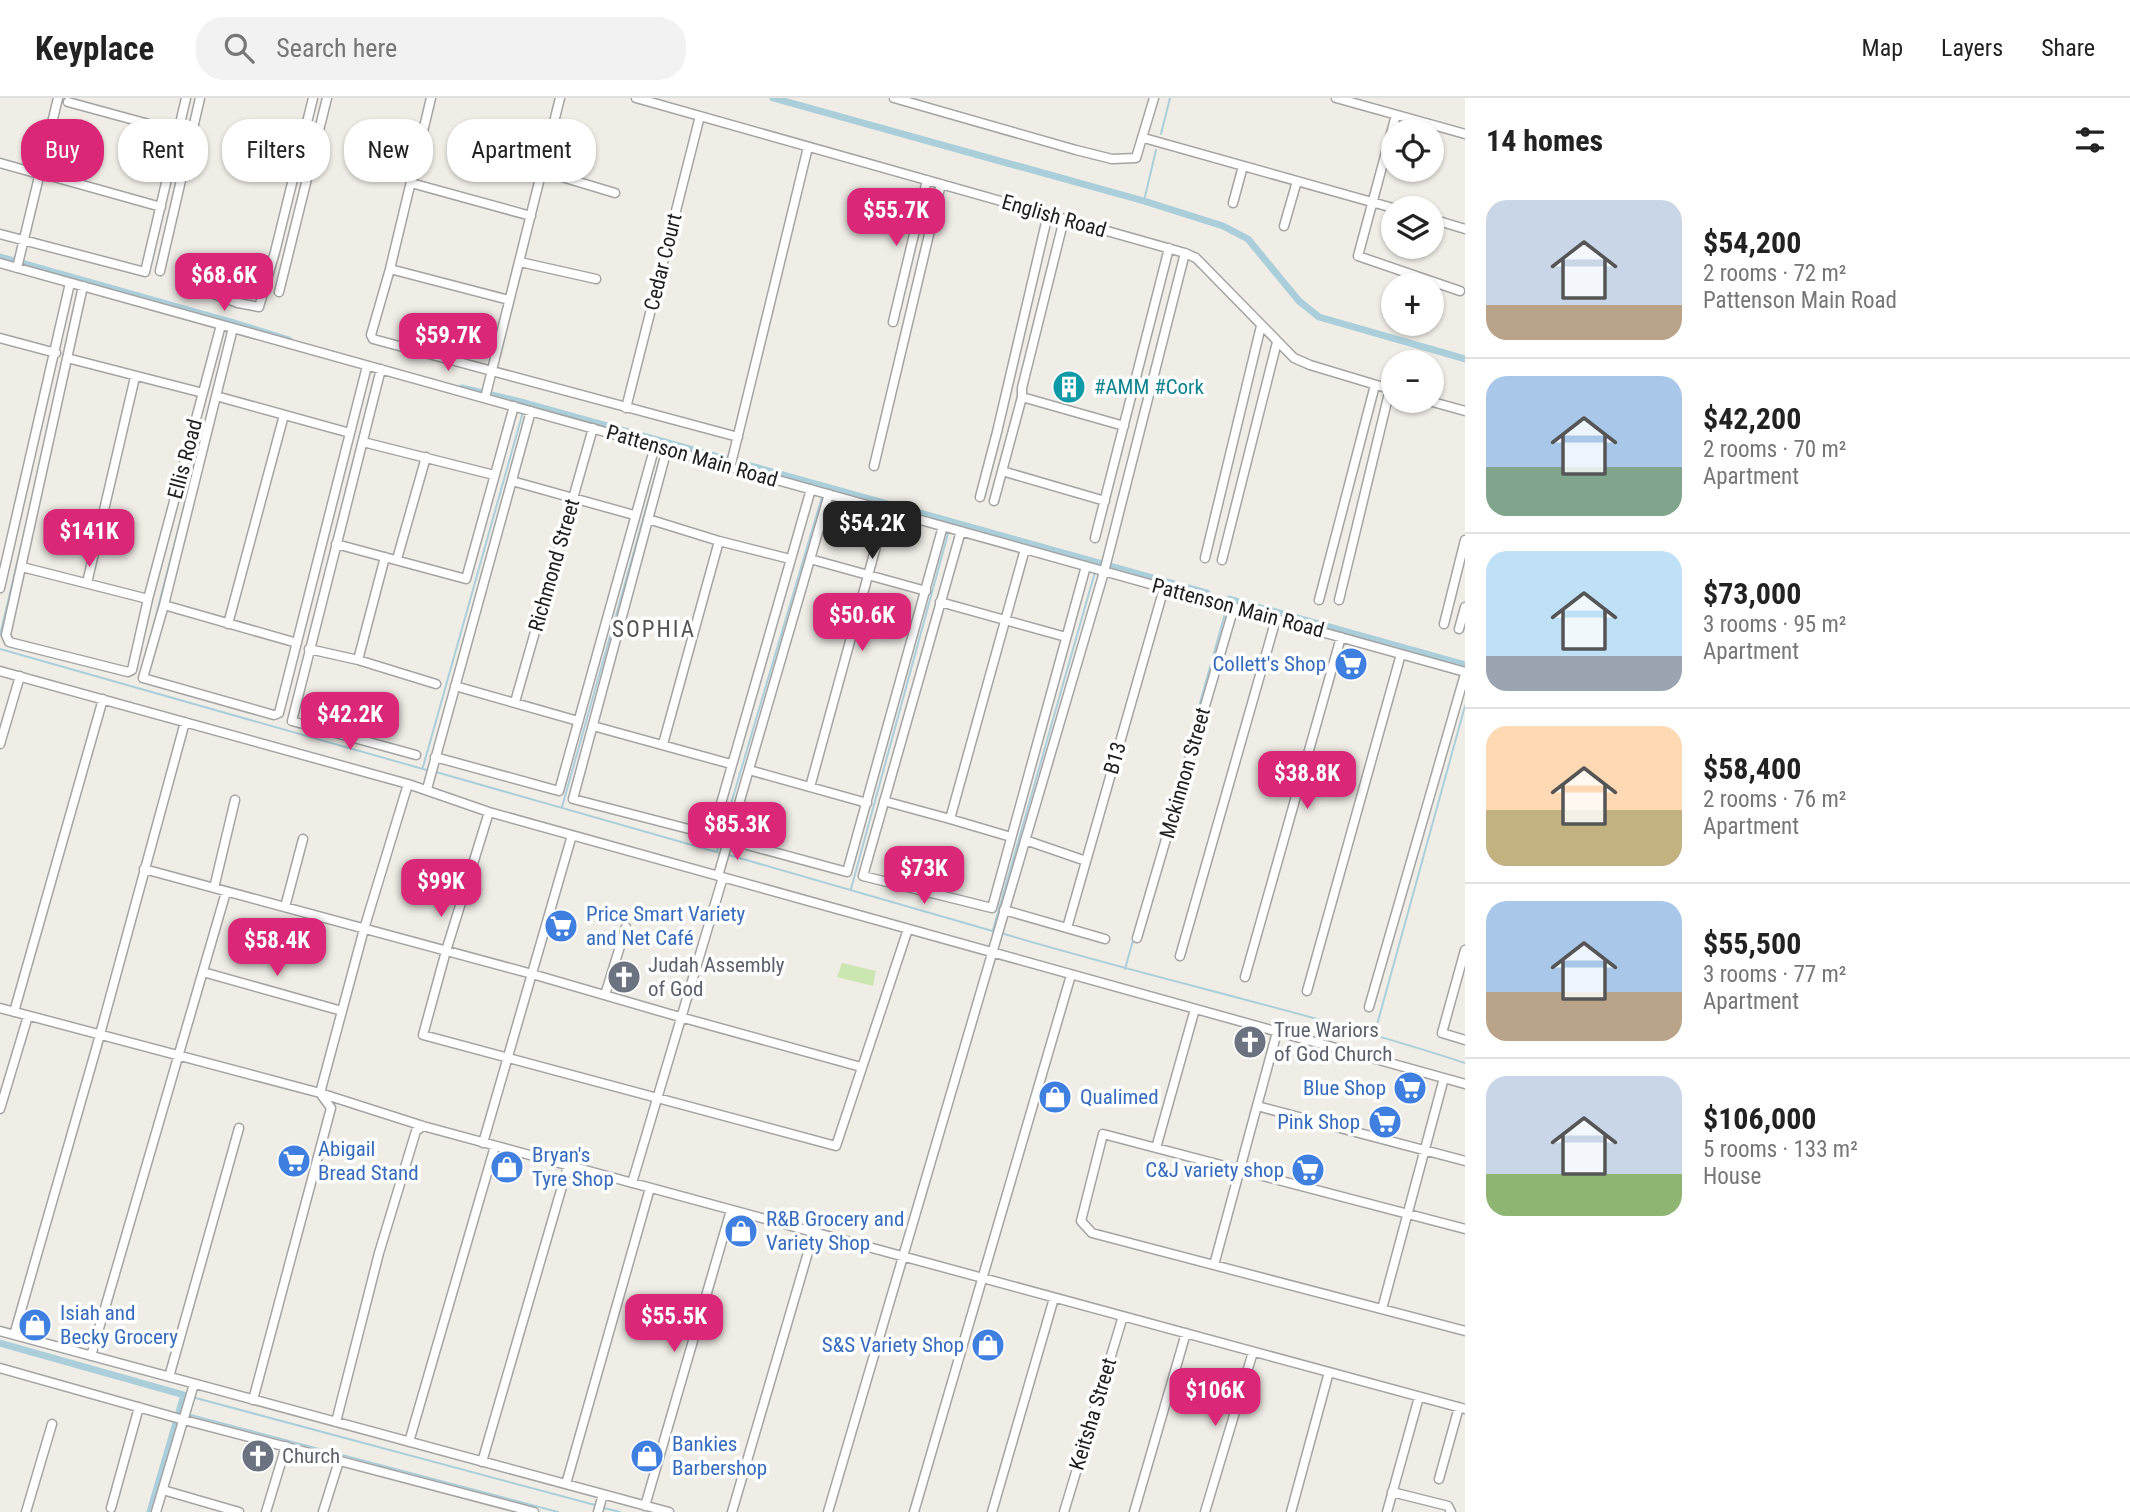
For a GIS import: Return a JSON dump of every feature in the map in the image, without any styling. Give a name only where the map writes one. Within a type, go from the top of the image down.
[{"type":"street","points":[[53,119],[58,98]]},
{"type":"street","points":[[181,119],[186,98]]},
{"type":"street","points":[[160,271],[201,98]]},
{"type":"street","points":[[197,288],[228,300],[259,307],[313,98]]},
{"type":"street","points":[[279,292],[327,98]]},
{"type":"street","points":[[431,98],[390,269],[371,335],[373,339],[738,437]]},
{"type":"street","points":[[555,119],[560,98]]},
{"type":"street","name":"English Road","points":[[636,98],[1185,253],[1196,258],[1294,358],[1381,387]]},
{"type":"street","points":[[894,98],[1076,150],[1112,159],[1131,160],[1136,158],[1144,138],[1154,98]]},
{"type":"street","points":[[1336,98],[1465,134]]},
{"type":"street","points":[[68,102],[130,119]]},
{"type":"street","points":[[1396,115],[1358,256],[1460,291]]},
{"type":"street","name":"Cedar Court","points":[[626,408],[700,116]]},
{"type":"street","points":[[1144,138],[1381,205]]},
{"type":"street","points":[[731,465],[808,147]]},
{"type":"street","points":[[0,163],[21,169]]},
{"type":"street","points":[[1233,203],[1243,166]]},
{"type":"street","points":[[910,317],[894,318],[927,180]]},
{"type":"street","points":[[1284,226],[1297,181]]},
{"type":"street","points":[[17,266],[38,182]]},
{"type":"street","points":[[72,182],[160,207]]},
{"type":"street","points":[[0,234],[145,272],[166,182]]},
{"type":"street","points":[[487,394],[539,182]]},
{"type":"street","points":[[578,182],[615,193]]},
{"type":"street","points":[[411,183],[531,216]]},
{"type":"street","points":[[874,466],[941,184]]},
{"type":"street","points":[[980,497],[1048,214]]},
{"type":"street","points":[[994,500],[1022,397],[1064,219]]},
{"type":"street","points":[[1444,223],[1465,229]]},
{"type":"street","points":[[281,225],[295,228]]},
{"type":"street","points":[[1095,538],[1169,248]]},
{"type":"street","points":[[828,1512],[1105,569],[1185,253]]},
{"type":"street","points":[[520,262],[596,279]]},
{"type":"street","points":[[0,275],[1,263]]},
{"type":"street","name":"Pattenson Main Road","points":[[1,263],[375,368],[487,394],[531,411],[1088,567],[1105,569],[1465,673]]},
{"type":"street","points":[[390,269],[509,300]]},
{"type":"street","points":[[0,588],[3,560],[56,353],[70,283]]},
{"type":"street","points":[[83,286],[22,567],[148,599]]},
{"type":"street","name":"Ellis Road","points":[[22,567],[6,635],[9,642],[128,672],[132,670],[148,599],[221,325]]},
{"type":"street","points":[[1205,558],[1261,326]]},
{"type":"street","points":[[233,328],[164,605],[143,678],[274,715],[279,712],[350,433],[375,368]]},
{"type":"street","points":[[0,338],[56,353]]},
{"type":"street","points":[[1222,561],[1277,342]]},
{"type":"street","points":[[67,358],[203,393]]},
{"type":"street","points":[[375,368],[363,442],[292,722],[416,755]]},
{"type":"street","points":[[87,583],[135,377]]},
{"type":"street","points":[[1319,600],[1375,385]]},
{"type":"street","points":[[216,396],[350,433]]},
{"type":"street","points":[[1022,397],[1124,426]]},
{"type":"street","points":[[1444,405],[1465,411]]},
{"type":"street","points":[[336,544],[466,579],[514,406]]},
{"type":"street","points":[[427,789],[531,411]]},
{"type":"street","points":[[1339,600],[1386,413]]},
{"type":"street","points":[[228,624],[284,415]]},
{"type":"street","name":"Richmond Street","points":[[515,702],[593,428]]},
{"type":"street","points":[[363,442],[494,475]]},
{"type":"street","points":[[434,759],[559,792],[654,446]]},
{"type":"street","points":[[667,449],[573,799],[712,835],[811,489]]},
{"type":"street","points":[[397,559],[426,457]]},
{"type":"street","points":[[1002,471],[1105,501]]},
{"type":"street","points":[[512,481],[634,516]]},
{"type":"street","points":[[632,1183],[829,494]]},
{"type":"street","points":[[810,787],[886,510]]},
{"type":"street","points":[[648,519],[790,559]]},
{"type":"street","points":[[729,840],[847,872],[945,527]]},
{"type":"street","points":[[960,531],[863,876],[992,908],[1088,567]]},
{"type":"street","points":[[1444,624],[1465,540]]},
{"type":"street","points":[[663,744],[719,541]]},
{"type":"street","points":[[950,819],[1025,549]]},
{"type":"street","points":[[358,660],[385,557]]},
{"type":"street","points":[[810,559],[926,591]]},
{"type":"street","name":"B13","points":[[1067,928],[1164,588]]},
{"type":"street","points":[[940,602],[1066,638]]},
{"type":"street","points":[[164,605],[297,643]]},
{"type":"street","name":"Mckinnon Street","points":[[1137,938],[1234,607]]},
{"type":"street","points":[[1460,629],[1465,607]]},
{"type":"street","points":[[1180,956],[1276,619]]},
{"type":"street","points":[[1245,977],[1341,637]]},
{"type":"street","points":[[309,649],[358,660],[436,684]]},
{"type":"street","points":[[1307,991],[1401,654]]},
{"type":"street","points":[[0,671],[427,789],[489,812],[1465,1084]]},
{"type":"street","points":[[1369,1007],[1465,673]]},
{"type":"street","points":[[0,744],[20,676]]},
{"type":"street","points":[[455,686],[578,721]]},
{"type":"street","points":[[15,1012],[103,699]]},
{"type":"street","points":[[14,1335],[185,722]]},
{"type":"street","points":[[593,726],[731,764]]},
{"type":"street","points":[[749,770],[867,803]]},
{"type":"street","points":[[320,1093],[364,929],[408,784]]},
{"type":"street","points":[[214,888],[235,800]]},
{"type":"street","points":[[884,801],[1011,837]]},
{"type":"street","points":[[489,812],[423,1035],[836,1146],[908,929]]},
{"type":"street","points":[[483,1143],[572,835]]},
{"type":"street","points":[[285,907],[303,839]]},
{"type":"street","points":[[1025,840],[1086,861]]},
{"type":"street","points":[[144,869],[862,1067]]},
{"type":"street","points":[[91,1356],[226,892]]},
{"type":"street","points":[[1004,910],[1105,939]]},
{"type":"street","points":[[605,995],[626,927]]},
{"type":"street","points":[[1465,950],[1442,1033],[1465,1040]]},
{"type":"street","points":[[203,972],[342,1011]]},
{"type":"street","points":[[914,1512],[1071,975]]},
{"type":"street","points":[[0,1008],[320,1093],[483,1143],[1462,1408],[1439,1479]]},
{"type":"street","points":[[1156,1148],[1195,1009]]},
{"type":"street","points":[[0,1108],[28,1016]]},
{"type":"street","points":[[1214,1265],[1277,1032]]},
{"type":"street","points":[[1382,1309],[1444,1078]]},
{"type":"street","points":[[253,1400],[331,1108],[320,1093]]},
{"type":"street","points":[[1257,1106],[1465,1161]]},
{"type":"street","points":[[336,1422],[387,1228],[416,1131],[423,1126]]},
{"type":"street","points":[[169,1377],[239,1128]]},
{"type":"street","points":[[1465,1229],[1104,1134],[1081,1221],[1092,1233],[1465,1331]]},
{"type":"street","points":[[409,1442],[495,1146]]},
{"type":"street","points":[[482,1462],[568,1166]]},
{"type":"street","points":[[566,1484],[650,1188]]},
{"type":"street","points":[[645,1506],[731,1210]]},
{"type":"street","points":[[732,1512],[814,1232]]},
{"type":"street","points":[[992,1512],[1054,1298]]},
{"type":"street","name":"Keitsha Street","points":[[1064,1512],[1123,1316]]},
{"type":"street","points":[[0,1331],[669,1512]]},
{"type":"street","points":[[1133,1512],[1186,1334]]},
{"type":"street","points":[[1205,1512],[1253,1352]]},
{"type":"street","points":[[0,1368],[184,1420],[534,1512]]},
{"type":"street","points":[[1290,1512],[1329,1372]]},
{"type":"street","points":[[156,1512],[194,1384]]},
{"type":"street","points":[[1387,1512],[1419,1397]]},
{"type":"street","points":[[111,1508],[139,1407]]},
{"type":"street","points":[[26,1512],[52,1424]]},
{"type":"street","points":[[266,1512],[286,1446]]},
{"type":"street","points":[[323,1512],[339,1461]]},
{"type":"street","points":[[163,1490],[239,1512]]},
{"type":"street","points":[[1392,1492],[1448,1506],[1451,1512]]},
{"type":"street","points":[[598,1512],[603,1494]]},
{"type":"green space","points":[[842,963],[876,971],[873,986],[837,977]]},
{"type":"waterway","points":[[773,98],[1144,201],[1223,226],[1248,239],[1299,301],[1319,317],[1465,359]]},
{"type":"waterway","points":[[1161,134],[1170,98]]},
{"type":"waterway","points":[[1144,201],[1156,150]]},
{"type":"waterway","points":[[0,257],[289,340]]},
{"type":"waterway","points":[[329,559],[376,371]]},
{"type":"waterway","points":[[462,388],[525,403],[1207,593]]},
{"type":"waterway","points":[[423,767],[523,412]]},
{"type":"waterway","points":[[150,639],[201,441]]},
{"type":"waterway","points":[[562,807],[662,452]]},
{"type":"waterway","points":[[0,635],[36,483]]},
{"type":"waterway","points":[[717,851],[822,497]]},
{"type":"waterway","points":[[851,889],[949,530]]},
{"type":"waterway","points":[[993,930],[1095,572]]},
{"type":"waterway","points":[[1229,599],[1465,665]]},
{"type":"waterway","points":[[1153,871],[1226,610]]},
{"type":"waterway","points":[[0,649],[430,771]]},
{"type":"waterway","points":[[1375,1032],[1465,706]]},
{"type":"waterway","points":[[436,772],[720,853]]},
{"type":"waterway","points":[[729,855],[996,932]]},
{"type":"waterway","points":[[1001,933],[1350,1028],[1465,1063]]},
{"type":"waterway","points":[[1125,969],[1134,937]]},
{"type":"waterway","points":[[0,1343],[184,1395],[150,1512]]},
{"type":"waterway","points":[[192,1397],[595,1505]]},
{"type":"waterway","points":[[187,1414],[558,1512]]},
{"type":"waterway","points":[[604,1508],[620,1512]]},
{"type":"place","name":"#AMM #Cork","points":[[1069,387]]},
{"type":"place","name":"Collett's Shop","points":[[1351,664]]},
{"type":"place","name":"Price Smart Variety and Net Café","points":[[561,926]]},
{"type":"place","name":"Judah Assembly of God","points":[[624,977]]},
{"type":"place","name":"True Wariors of God Church","points":[[1250,1042]]},
{"type":"place","name":"Blue Shop","points":[[1410,1088]]},
{"type":"place","name":"Qualimed","points":[[1055,1097]]},
{"type":"place","name":"Pink Shop","points":[[1385,1122]]},
{"type":"place","name":"Abigail Bread Stand","points":[[294,1161]]},
{"type":"place","name":"Bryan's Tyre Shop","points":[[507,1167]]},
{"type":"place","name":"C&J variety shop","points":[[1308,1170]]},
{"type":"place","name":"R&B Grocery and Variety Shop","points":[[741,1231]]},
{"type":"place","name":"Isiah and Becky Grocery","points":[[35,1325]]},
{"type":"place","name":"S&S Variety Shop","points":[[988,1345]]},
{"type":"place","name":"Church","points":[[258,1456]]},
{"type":"place","name":"Bankies Barbershop","points":[[647,1456]]},
{"type":"district","name":"SOPHIA","points":[[654,629]]}]
